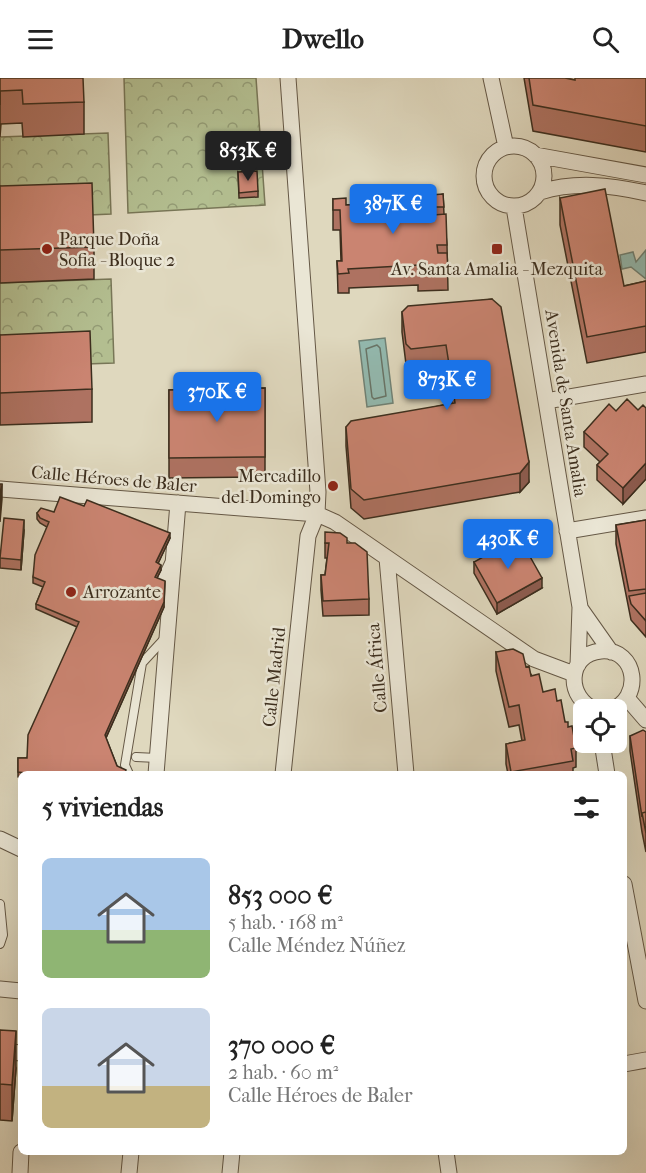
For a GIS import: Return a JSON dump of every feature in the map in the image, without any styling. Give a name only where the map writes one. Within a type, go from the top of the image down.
[{"type":"street","name":"Calle Madrid","points":[[283,771],[308,536],[317,514],[318,492],[288,78]]},
{"type":"street","points":[[491,78],[506,147]]},
{"type":"street","points":[[506,147],[527,149],[535,155],[544,173],[540,192],[533,200],[514,207],[498,202],[491,196],[484,181],[486,164],[491,156],[506,147]]},
{"type":"street","points":[[535,155],[646,175]]},
{"type":"street","points":[[540,192],[563,185],[614,186],[646,193]]},
{"type":"street","name":"Avenida de Santa Amalia","points":[[514,207],[580,607],[573,683],[580,699]]},
{"type":"street","points":[[546,401],[646,384]]},
{"type":"street","name":"Calle Héroes de Baler","points":[[0,489],[317,514],[335,522],[534,659],[576,670]]},
{"type":"street","points":[[156,771],[178,503]]},
{"type":"street","points":[[567,531],[646,518]]},
{"type":"street","name":"Calle África","points":[[387,558],[406,771]]},
{"type":"street","name":"Avenida de Santa Amalia","points":[[580,607],[611,652],[627,662],[632,671],[632,690],[627,698]]},
{"type":"street","points":[[576,670],[592,653],[611,652]]},
{"type":"street","points":[[627,698],[646,720]]},
{"type":"street","points":[[604,753],[607,771]]},
{"type":"street","points":[[0,839],[18,848]]},
{"type":"street","points":[[627,900],[646,1001]]},
{"type":"street","points":[[0,989],[18,991]]},
{"type":"street","points":[[0,1051],[18,1053]]},
{"type":"street","points":[[627,1063],[646,1060]]},
{"type":"street","points":[[20,1173],[21,1155]]},
{"type":"street","points":[[129,1173],[131,1155]]},
{"type":"street","points":[[230,1173],[232,1155]]},
{"type":"street","points":[[446,1155],[449,1173]]},
{"type":"lane","points":[[159,584],[173,556]]},
{"type":"lane","points":[[128,771],[125,765],[142,663],[167,636]]},
{"type":"lane","points":[[136,756],[157,758]]},
{"type":"lane","points":[[0,904],[3,935],[0,944]]},
{"type":"green space","points":[[124,78],[256,78],[265,205],[128,213]]},
{"type":"green space","points":[[108,133],[111,214],[0,219],[0,137]]},
{"type":"green space","points":[[111,279],[114,363],[0,367],[0,283]]},
{"type":"water","points":[[646,250],[646,279],[631,267],[622,269],[620,255],[633,252],[636,262]]},
{"type":"water","points":[[385,338],[393,403],[367,407],[359,341]]},
{"type":"building","points":[[0,78],[83,78],[84,102],[23,104],[22,90],[0,91]]},
{"type":"building","points":[[529,78],[575,80],[575,78],[646,78],[646,126],[533,105]]},
{"type":"building","points":[[257,171],[258,191],[239,193],[238,172]]},
{"type":"building","points":[[92,183],[94,247],[0,250],[0,186]]},
{"type":"building","points":[[605,189],[624,286],[646,281],[646,326],[587,337],[560,198]]},
{"type":"building","points":[[443,194],[444,207],[433,207],[433,215],[446,214],[447,245],[437,245],[438,253],[447,253],[448,270],[418,271],[418,265],[348,269],[349,273],[338,274],[337,261],[342,261],[340,210],[333,210],[333,199],[346,198],[346,205],[417,202],[416,196]]},
{"type":"building","points":[[492,299],[501,307],[529,462],[520,473],[364,500],[351,489],[346,427],[351,421],[455,403],[446,345],[411,349],[406,344],[402,312],[408,306]]},
{"type":"building","points":[[90,331],[92,389],[0,393],[0,335]]},
{"type":"building","points":[[265,388],[265,457],[169,458],[169,390]]},
{"type":"building","points":[[627,399],[638,410],[643,405],[646,408],[646,463],[623,488],[597,465],[608,454],[584,432],[609,404],[616,411]]},
{"type":"building","points":[[0,484],[2,484],[0,507]]},
{"type":"building","points":[[60,497],[84,506],[87,500],[170,533],[156,562],[161,565],[155,577],[165,581],[164,602],[105,735],[117,766],[126,771],[18,771],[18,758],[27,758],[28,735],[79,622],[36,604],[45,582],[33,577],[35,555],[49,522],[40,518],[37,513],[41,508],[54,512]]},
{"type":"building","points":[[4,518],[24,520],[21,560],[0,558]]},
{"type":"building","points":[[646,520],[646,589],[629,591],[616,525]]},
{"type":"building","points":[[325,532],[340,533],[347,538],[347,543],[355,543],[367,552],[369,599],[323,601],[321,575],[325,575],[329,543],[325,543]]},
{"type":"building","points":[[519,537],[542,578],[497,603],[474,562]]},
{"type":"building","points":[[646,593],[646,621],[631,604],[629,596]]},
{"type":"building","points":[[513,649],[523,654],[531,676],[539,674],[543,692],[555,689],[557,701],[561,700],[565,722],[568,722],[568,727],[572,726],[573,761],[511,771],[506,744],[525,740],[519,705],[509,707],[496,652]]},
{"type":"building","points":[[643,730],[646,732],[646,812],[642,813],[642,817],[630,736]]},
{"type":"building","points":[[646,812],[646,833],[642,813]]},
{"type":"building","points":[[0,1030],[16,1031],[12,1085],[0,1084]]},
{"type":"place","name":"Parque Doña Sofia - Bloque 2","points":[[47,249]]},
{"type":"place","name":"Av. Santa Amalia - Mezquita","points":[[497,249]]},
{"type":"place","name":"Mercadillo del Domingo","points":[[333,486]]},
{"type":"place","name":"Arrozante","points":[[71,592]]}]
